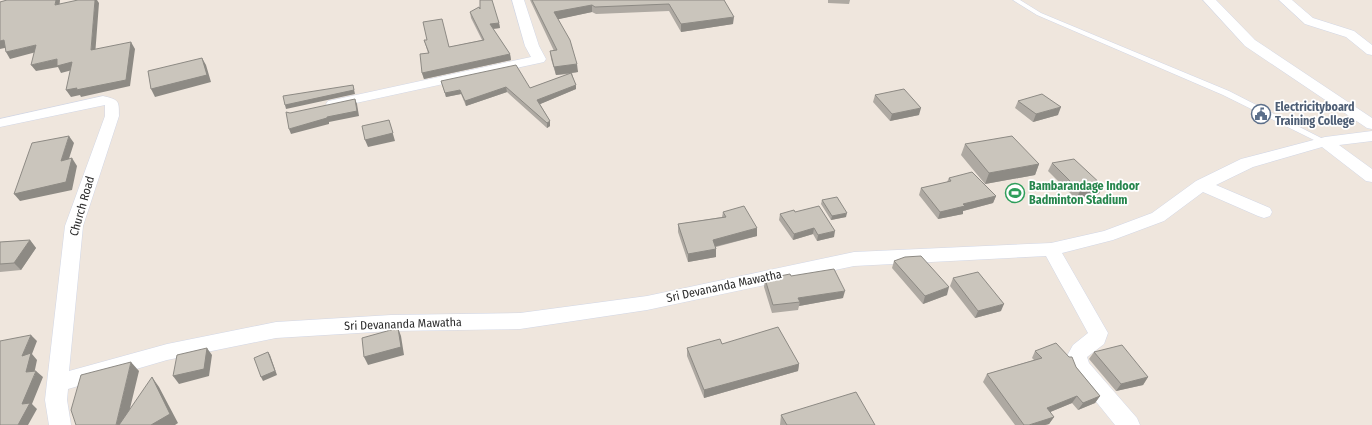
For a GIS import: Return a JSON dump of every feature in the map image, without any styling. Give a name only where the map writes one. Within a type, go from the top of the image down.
[{"type":"street","points":[[323,107],[539,59],[532,46],[518,0]]},
{"type":"street","points":[[1209,0],[1250,43],[1372,125]]},
{"type":"street","points":[[1285,0],[1309,22],[1350,34],[1372,51]]},
{"type":"street","name":"Church Road","points":[[0,123],[103,100],[112,103],[112,116],[74,226],[56,400],[60,425]]},
{"type":"street","name":"Sri Devananda Mawatha","points":[[58,382],[167,352],[276,330],[391,323],[520,321],[648,302],[854,259],[1051,248],[1107,236],[1158,217],[1202,185],[1247,163],[1325,142],[1372,136]]},
{"type":"street","points":[[1325,142],[1372,177]]},
{"type":"street","points":[[1202,185],[1264,212]]},
{"type":"street","points":[[1051,248],[1098,333],[1097,338],[1080,351],[1077,356],[1080,367],[1129,425]]},
{"type":"lane","points":[[1016,0],[1039,14],[1226,92],[1325,142]]},
{"type":"building","points":[[7,0],[56,0],[55,5],[78,0],[95,0],[91,50],[131,42],[126,80],[76,90],[77,88],[66,90],[72,62],[57,66],[57,59],[31,65],[36,45],[6,52],[4,40],[0,41],[0,2]]},
{"type":"building","points":[[480,0],[492,0],[499,23],[490,24],[510,54],[422,73],[420,54],[429,53],[424,40],[427,40],[423,22],[442,19],[449,47],[484,40],[470,12],[479,7],[480,9]]},
{"type":"building","points":[[532,0],[724,0],[734,17],[681,24],[669,4],[595,7],[592,5],[554,12],[570,40],[577,64],[554,67],[550,51],[557,50]]},
{"type":"building","points":[[202,58],[207,75],[151,89],[148,71]]},
{"type":"building","points":[[516,65],[530,88],[571,73],[576,85],[537,100],[550,121],[547,123],[506,87],[465,101],[460,90],[445,93],[441,81]]},
{"type":"building","points":[[353,85],[354,90],[285,105],[283,96]]},
{"type":"building","points":[[904,89],[921,108],[892,114],[875,95]]},
{"type":"building","points":[[1042,94],[1061,107],[1036,114],[1018,101]]},
{"type":"building","points":[[355,99],[357,111],[327,117],[289,129],[286,112],[290,113]]},
{"type":"building","points":[[389,120],[393,133],[365,140],[362,126]]},
{"type":"building","points":[[69,136],[61,161],[72,158],[66,182],[14,194],[32,143]]},
{"type":"building","points":[[1012,136],[1039,164],[989,173],[965,144]]},
{"type":"building","points":[[1074,159],[1103,186],[1080,191],[1052,163]]},
{"type":"building","points":[[972,172],[996,196],[963,204],[965,206],[940,212],[921,188],[951,181],[949,178]]},
{"type":"building","points":[[837,197],[847,213],[832,216],[822,200]]},
{"type":"building","points":[[744,206],[757,228],[713,240],[716,249],[688,254],[678,224],[726,217],[723,212]]},
{"type":"building","points":[[819,206],[835,231],[818,235],[814,228],[794,234],[780,214],[794,210],[795,212]]},
{"type":"building","points":[[30,240],[14,263],[0,264],[0,242]]},
{"type":"building","points":[[921,256],[949,287],[925,296],[894,261],[905,257]]},
{"type":"building","points":[[834,269],[845,291],[798,298],[800,302],[773,305],[765,279],[790,274],[791,276]]},
{"type":"building","points":[[978,272],[1004,304],[978,311],[953,278]]},
{"type":"building","points":[[778,327],[799,364],[704,390],[687,348],[720,339],[722,344]]},
{"type":"building","points":[[398,328],[401,347],[364,357],[362,338]]},
{"type":"building","points":[[31,335],[22,356],[31,353],[26,372],[36,371],[22,404],[30,403],[18,425],[0,425],[0,341]]},
{"type":"building","points":[[1056,343],[1069,357],[1072,357],[1076,367],[1100,396],[1083,403],[1077,396],[1047,408],[1054,417],[1029,425],[1024,425],[987,374],[1042,358],[1035,351]]},
{"type":"building","points":[[1122,345],[1148,377],[1121,384],[1094,352]]},
{"type":"building","points":[[207,348],[204,369],[173,376],[177,355]]},
{"type":"building","points":[[268,352],[275,371],[261,377],[254,358]]},
{"type":"building","points":[[131,362],[116,425],[76,425],[71,410],[81,375]]},
{"type":"building","points":[[152,377],[170,414],[151,425],[119,425]]},
{"type":"building","points":[[856,392],[875,425],[787,425],[781,415]]},
{"type":"place","name":"Electricityboard Training College","points":[[1261,114]]},
{"type":"place","name":"Bambarandage Indoor Badminton Stadium","points":[[1015,193]]}]
